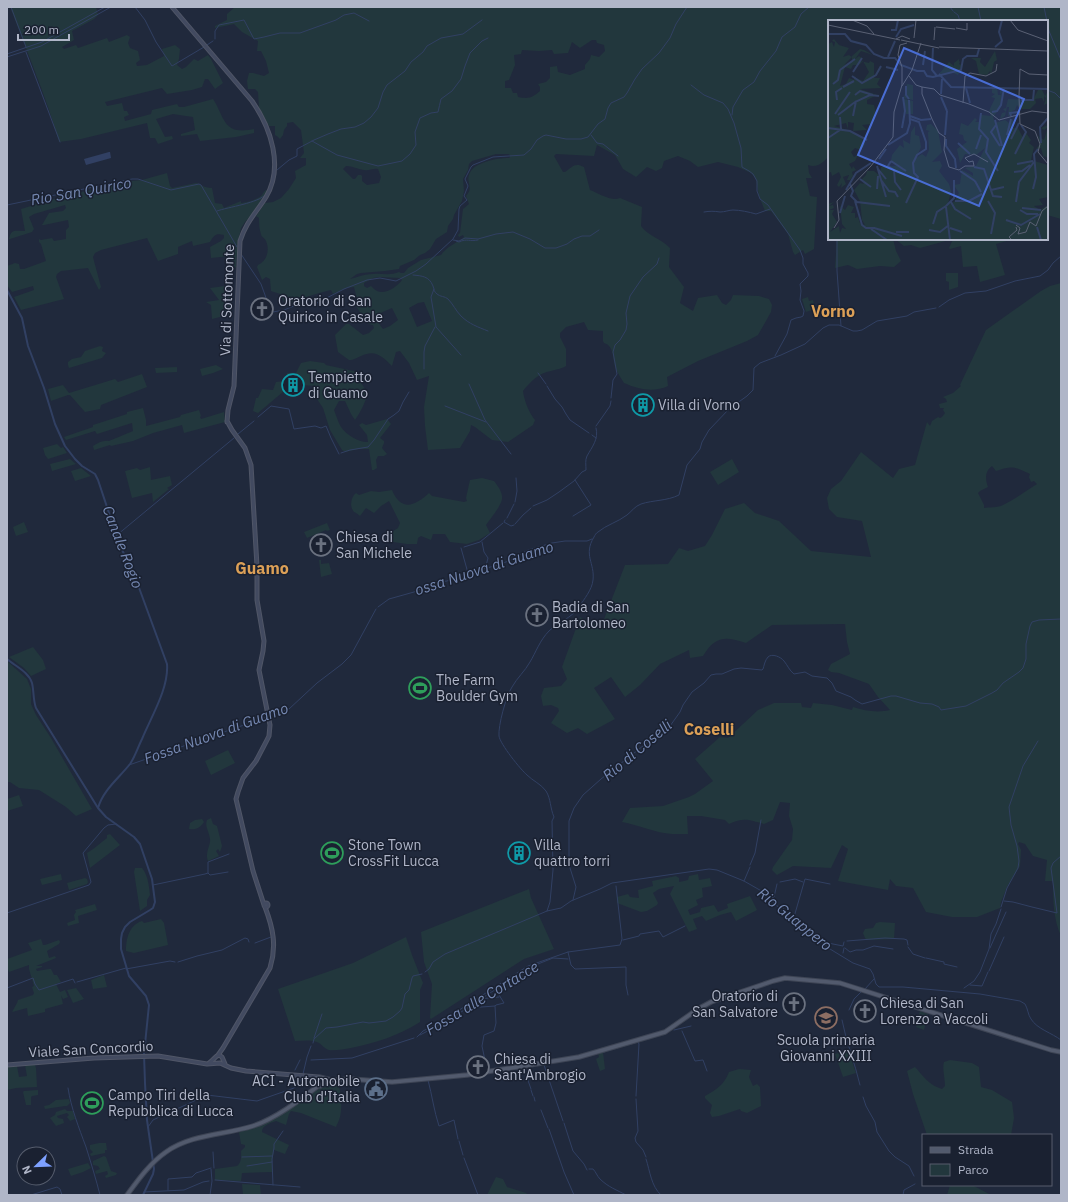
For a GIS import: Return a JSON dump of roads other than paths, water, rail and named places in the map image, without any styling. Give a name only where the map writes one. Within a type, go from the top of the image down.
[{"type":"main road","name":"Via di Sottomonte","points":[[172,7],[255,106],[266,126],[273,148],[274,167],[272,185],[264,200],[247,224],[240,241],[234,386],[227,421],[246,450],[251,465],[253,479],[257,600],[264,642],[259,673],[270,725],[269,736],[256,761],[242,778],[236,799],[253,871],[266,906],[274,941],[272,961],[266,974],[218,1056]]},
{"type":"main road","points":[[214,1058],[218,1063],[233,1069],[321,1077],[331,1080],[392,1082],[462,1075],[579,1057],[665,1032],[707,1004],[785,978],[843,984],[1061,1052]]},
{"type":"main road","points":[[218,1063],[222,1061],[223,1048]]},
{"type":"main road","name":"Viale San Concordio","points":[[7,1065],[149,1056],[158,1056],[203,1064],[218,1063]]},
{"type":"main road","points":[[203,1064],[210,1062],[218,1056],[222,1058],[226,1066]]},
{"type":"main road","points":[[309,1077],[322,1086],[331,1080]]},
{"type":"main road","points":[[126,1195],[158,1158],[169,1150],[185,1142],[262,1123],[312,1091],[318,1077]]},
{"type":"main road","points":[[324,1078],[325,1083]]},
{"type":"water","points":[[110,152],[111,158],[86,165],[84,159]]},
{"type":"waterway","points":[[11,7],[26,47]]},
{"type":"waterway","points":[[7,54],[42,42],[105,7]]},
{"type":"waterway","points":[[7,57],[41,46],[111,7]]},
{"type":"waterway","points":[[135,7],[145,20],[156,42],[172,66],[204,47]]},
{"type":"waterway","name":"Rio San Quirico","points":[[273,312],[294,306],[313,305],[344,289],[367,280],[380,278],[396,281],[426,264],[453,239],[458,230],[459,209],[460,206],[467,200],[464,196],[468,186],[465,179],[473,165],[493,157],[524,155],[531,149],[537,140],[546,135],[566,139],[581,139],[588,137],[598,124],[605,119],[611,103],[624,97],[642,69],[659,53],[670,38],[676,24],[687,7]]},
{"type":"waterway","points":[[732,115],[733,107],[743,90],[754,82],[760,71],[776,51],[782,37],[795,27],[801,14],[809,7]]},
{"type":"waterway","points":[[950,7],[953,11]]},
{"type":"waterway","points":[[978,7],[981,20]]},
{"type":"waterway","points":[[1044,7],[1047,20]]},
{"type":"waterway","points":[[954,12],[958,15],[960,20]]},
{"type":"waterway","points":[[215,39],[215,31],[219,25],[244,20],[254,39],[280,33],[300,33],[336,20],[344,15],[354,13],[369,21]]},
{"type":"waterway","points":[[277,170],[289,160],[297,156],[297,149],[328,134],[364,123],[378,108],[387,85],[405,71],[411,62],[423,52],[427,46],[441,38],[463,34],[482,20]]},
{"type":"waterway","points":[[1048,26],[1061,60]]},
{"type":"waterway","points":[[312,141],[337,155],[378,166],[402,161],[410,154],[416,145],[415,132],[420,118],[431,113],[438,112],[441,99],[452,91],[461,79],[470,53],[482,41],[488,38]]},
{"type":"waterway","points":[[207,45],[213,41]]},
{"type":"waterway","points":[[26,52],[60,142]]},
{"type":"waterway","points":[[691,85],[704,95],[723,103],[728,109],[734,123],[741,148],[742,167],[753,174],[757,181],[757,191],[760,199],[768,205],[800,250],[803,258],[803,264],[808,273],[808,276],[800,284],[800,300],[804,311],[803,316],[791,320],[787,334],[775,356]]},
{"type":"waterway","points":[[1048,90],[1055,93],[1061,99]]},
{"type":"waterway","points":[[591,135],[597,143],[603,144],[618,156]]},
{"type":"waterway","name":"Rio San Quirico","points":[[7,205],[132,179],[138,179],[171,190],[199,184],[237,247]]},
{"type":"waterway","points":[[217,211],[257,200],[266,194],[270,185]]},
{"type":"waterway","points":[[704,212],[736,210],[756,214],[770,209]]},
{"type":"waterway","points":[[453,240],[459,241],[465,238],[478,239],[496,234],[513,232],[530,239],[545,248],[556,248],[582,236],[590,236],[599,230]]},
{"type":"waterway","points":[[456,241],[478,240]]},
{"type":"waterway","points":[[837,240],[837,271],[841,326]]},
{"type":"waterway","name":"Rio San Quirico","points":[[241,254],[261,284],[269,306]]},
{"type":"waterway","points":[[939,307],[949,300],[965,293],[986,291],[1015,281],[1040,276],[1061,256]]},
{"type":"waterway","points":[[611,398],[613,380],[617,374],[613,352],[615,345],[626,330],[626,313],[630,296],[643,277],[657,264],[659,258]]},
{"type":"waterway","points":[[413,275],[427,278],[436,293],[448,299],[464,319],[488,331]]},
{"type":"waterway","points":[[434,289],[431,297],[436,327],[461,355]]},
{"type":"waterway","name":"Canale Rogio","points":[[7,290],[22,318],[28,346],[44,388],[55,424],[65,446],[82,466],[95,474],[98,480],[119,543],[138,585],[167,664],[167,673],[162,692],[135,755],[130,764],[107,790],[98,808]]},
{"type":"waterway","points":[[547,911],[550,902],[553,870],[552,821],[554,817],[549,797],[542,786],[529,777],[511,757],[500,740],[499,731],[501,718],[510,691],[528,665],[543,638],[549,631],[576,611],[589,591],[593,580],[589,549],[595,535],[605,527],[629,514],[639,505],[679,495],[687,465],[700,449],[709,430],[729,409],[753,390],[754,368],[760,363],[805,344],[823,328],[829,325],[839,325],[853,331],[857,331],[862,330],[877,321],[907,316],[914,312],[936,308]]},
{"type":"waterway","points":[[424,369],[425,346],[435,327]]},
{"type":"waterway","points":[[538,373],[546,384]]},
{"type":"waterway","points":[[469,384],[485,420],[511,454]]},
{"type":"waterway","points":[[547,386],[570,420],[589,433]]},
{"type":"waterway","points":[[341,453],[368,447],[388,419],[399,411],[409,392]]},
{"type":"waterway","points":[[596,426],[610,406],[611,401]]},
{"type":"waterway","points":[[258,417],[271,406],[289,409],[294,429],[315,426],[321,428],[326,426],[339,454]]},
{"type":"waterway","points":[[445,406],[486,422]]},
{"type":"waterway","points":[[238,434],[254,421]]},
{"type":"waterway","points":[[533,506],[547,500],[559,492],[586,470],[586,458],[597,436],[596,428]]},
{"type":"waterway","points":[[592,435],[596,438]]},
{"type":"waterway","points":[[117,535],[234,438]]},
{"type":"waterway","points":[[515,502],[517,491],[516,478]]},
{"type":"waterway","points":[[573,516],[591,505],[575,480]]},
{"type":"waterway","points":[[507,518],[514,504]]},
{"type":"waterway","points":[[515,524],[531,508]]},
{"type":"waterway","points":[[505,520],[504,522],[511,526],[514,525]]},
{"type":"waterway","points":[[464,547],[480,542],[503,523]]},
{"type":"waterway","name":"ossa Nuova di Guamo","points":[[378,607],[389,599],[414,592],[434,583],[447,581],[464,574],[498,565],[511,560],[528,550],[552,543],[565,541],[587,541],[592,539]]},
{"type":"waterway","points":[[482,542],[484,552],[488,558],[487,568]]},
{"type":"waterway","points":[[461,548],[468,573]]},
{"type":"waterway","name":"Fossa Nuova di Guamo","points":[[270,716],[289,709],[317,683],[342,664],[351,655],[376,609]]},
{"type":"waterway","name":"Rio di Coselli","points":[[573,900],[576,887],[570,868],[569,821],[574,808],[583,795],[601,779],[652,738],[670,726],[692,692],[704,683],[711,675],[722,674],[741,668],[762,670],[768,657],[774,655],[783,660],[794,674],[805,672],[812,676],[827,678],[832,683],[836,691],[851,697],[862,704],[896,696],[920,703],[932,704],[939,707],[941,710],[966,706],[997,690],[1003,683],[1023,668],[1026,659],[1026,644],[1032,622],[1039,620],[1061,619]]},
{"type":"waterway","points":[[7,659],[25,672],[30,679],[33,686],[36,708],[98,808],[106,817],[134,837],[140,844],[152,879],[155,902],[153,908],[130,922],[125,927],[121,939],[121,949],[129,976],[146,996],[149,1005],[144,1054],[147,1120],[154,1169],[143,1195]]},
{"type":"waterway","name":"Fossa Nuova di Guamo","points":[[129,765],[267,717]]},
{"type":"waterway","points":[[1001,907],[1007,888],[1018,868],[1019,861],[1017,846],[1011,825],[1009,807],[1023,766],[1038,741]]},
{"type":"waterway","points":[[750,865],[755,853],[761,820]]},
{"type":"waterway","points":[[7,913],[89,885],[91,882],[83,853],[104,828],[108,825],[116,824]]},
{"type":"waterway","points":[[208,873],[208,862],[229,854]]},
{"type":"waterway","points":[[1004,901],[1057,913],[1051,868],[1053,863],[1061,856]]},
{"type":"waterway","points":[[744,881],[750,867]]},
{"type":"waterway","name":"Rio Guappero","points":[[425,972],[429,969],[433,962],[445,954],[547,911],[561,908],[571,901],[612,883],[709,869],[717,870],[744,881],[765,893],[783,912],[830,949],[853,963],[870,969],[876,984],[879,987],[903,987],[980,994],[1020,1001],[1025,1004],[1030,1017],[1034,1022],[1061,1040]]},
{"type":"waterway","points":[[153,885],[208,873],[210,875],[228,872]]},
{"type":"waterway","points":[[780,882],[795,879],[803,882]]},
{"type":"waterway","points":[[794,917],[805,879],[830,884]]},
{"type":"waterway","points":[[771,898],[774,897],[777,884]]},
{"type":"waterway","name":"Fossa alle Cortacce","points":[[417,1037],[423,1031],[439,1023],[528,966],[568,952],[620,945],[622,939],[616,886]]},
{"type":"waterway","name":"Rio Guappero","points":[[781,906],[792,917],[828,943],[843,946],[844,942]]},
{"type":"waterway","points":[[964,988],[974,981],[980,972],[989,949],[991,934],[1001,909]]},
{"type":"waterway","points":[[990,948],[1006,912]]},
{"type":"waterway","points":[[623,940],[639,936],[640,934],[659,931],[663,937],[685,926]]},
{"type":"waterway","points":[[255,943],[271,937]]},
{"type":"waterway","points":[[989,971],[1004,937]]},
{"type":"waterway","points":[[178,962],[222,950],[245,938],[248,939],[249,942]]},
{"type":"waterway","points":[[847,941],[885,938],[904,939],[907,940],[908,945]]},
{"type":"waterway","points":[[845,948],[850,952],[863,950],[874,946],[893,949]]},
{"type":"waterway","points":[[908,947],[913,954],[925,958]]},
{"type":"waterway","points":[[843,953],[844,948]]},
{"type":"waterway","points":[[568,952],[571,965],[575,969],[626,967],[626,985],[628,995]]},
{"type":"waterway","name":"Fossa alle Cortacce","points":[[420,1035],[449,1020],[528,968],[553,958],[568,959]]},
{"type":"waterway","points":[[926,958],[957,967]]},
{"type":"waterway","points":[[126,969],[170,961],[175,962]]},
{"type":"waterway","points":[[77,982],[126,968]]},
{"type":"waterway","points":[[970,985],[982,986],[988,972]]},
{"type":"waterway","name":"Rio Guappero","points":[[313,1043],[314,1039],[326,1028],[363,1022],[369,1023],[386,1021],[393,1017],[402,1008],[405,994],[409,990],[413,976],[422,974]]},
{"type":"waterway","points":[[7,988],[33,978],[39,990],[73,979],[75,983]]},
{"type":"waterway","points":[[865,989],[874,979]]},
{"type":"waterway","points":[[468,1008],[495,1006],[504,1003],[496,990]]},
{"type":"waterway","points":[[849,1010],[854,999],[862,991]]},
{"type":"waterway","name":"Fossa alle Cortacce","points":[[479,999],[499,997]]},
{"type":"waterway","points":[[487,1070],[482,1046],[484,1035],[494,1031],[496,1023],[495,1006]]},
{"type":"waterway","points":[[314,1038],[322,1014]]},
{"type":"waterway","points":[[842,1020],[860,1085]]},
{"type":"waterway","points":[[674,1030],[691,1026]]},
{"type":"waterway","points":[[682,1031],[695,1061],[703,1060],[707,1071]]},
{"type":"waterway","points":[[311,1060],[352,1058],[414,1038]]},
{"type":"waterway","points":[[623,1046],[638,1042],[639,1044],[636,1096]]},
{"type":"waterway","name":"Rio Guappero","points":[[303,1074],[311,1046]]},
{"type":"waterway","points":[[610,1050],[620,1047]]},
{"type":"waterway","points":[[295,1070],[300,1060]]},
{"type":"waterway","points":[[544,1065],[563,1121]]},
{"type":"waterway","points":[[524,1069],[531,1089]]},
{"type":"waterway","name":"Rio Guappero","points":[[148,1127],[153,1120],[207,1095],[257,1101],[294,1088],[299,1084],[302,1077]]},
{"type":"waterway","points":[[427,1080],[439,1126],[454,1120],[458,1139]]},
{"type":"waterway","points":[[68,1088],[73,1110],[100,1195]]},
{"type":"waterway","points":[[531,1090],[533,1096]]},
{"type":"waterway","points":[[534,1097],[535,1101]]},
{"type":"waterway","points":[[863,1097],[875,1122],[877,1132],[889,1151],[909,1166],[914,1176]]},
{"type":"waterway","points":[[636,1099],[638,1131],[635,1138],[646,1157]]},
{"type":"waterway","points":[[541,1110],[548,1128]]},
{"type":"waterway","points":[[564,1123],[573,1151],[587,1170]]},
{"type":"waterway","points":[[549,1129],[564,1172],[574,1195]]},
{"type":"waterway","points":[[273,1185],[272,1159],[274,1144],[283,1131]]},
{"type":"waterway","points":[[459,1141],[463,1155]]},
{"type":"waterway","points":[[213,1152],[214,1168]]},
{"type":"waterway","points":[[242,1157],[272,1156]]},
{"type":"waterway","points":[[464,1158],[478,1195]]},
{"type":"waterway","points":[[646,1159],[653,1183],[661,1195]]},
{"type":"waterway","points":[[247,1166],[272,1162]]},
{"type":"waterway","points":[[168,1190],[168,1179],[192,1177],[196,1173],[211,1168]]},
{"type":"waterway","points":[[210,1195],[212,1181],[211,1169]]},
{"type":"waterway","points":[[589,1169],[593,1169],[599,1178],[606,1184],[626,1195]]},
{"type":"waterway","points":[[215,1180],[300,1187]]},
{"type":"waterway","points":[[144,1192],[184,1190],[209,1181]]},
{"type":"waterway","points":[[903,1195],[904,1190],[915,1184]]},
{"type":"waterway","points":[[31,1195],[57,1187],[60,1189],[62,1195]]},
{"type":"place","name":"Oratorio di San Quirico in Casale","points":[[262,309]]},
{"type":"place","name":"Tempietto di Guamo","points":[[293,385]]},
{"type":"place","name":"Villa di Vorno","points":[[643,405]]},
{"type":"place","name":"Chiesa di San Michele","points":[[321,545]]},
{"type":"place","name":"Badia di San Bartolomeo","points":[[537,615]]},
{"type":"place","name":"The Farm Boulder Gym","points":[[420,688]]},
{"type":"place","name":"Stone Town CrossFit Lucca","points":[[332,853]]},
{"type":"place","name":"Villa quattro torri","points":[[519,853]]},
{"type":"place","name":"Oratorio di San Salvatore","points":[[794,1004]]},
{"type":"place","name":"Chiesa di San Lorenzo a Vaccoli","points":[[865,1011]]},
{"type":"place","name":"Scuola primaria Giovanni XXIII","points":[[826,1018]]},
{"type":"place","name":"Chiesa di Sant'Ambrogio","points":[[478,1067]]},
{"type":"place","name":"ACI - Automobile Club d'Italia","points":[[376,1089]]},
{"type":"place","name":"Campo Tiri della Repubblica di Lucca","points":[[92,1103]]},
{"type":"district","name":"Vorno","points":[[833,311]]},
{"type":"district","name":"Guamo","points":[[262,568]]},
{"type":"district","name":"Coselli","points":[[709,729]]}]
